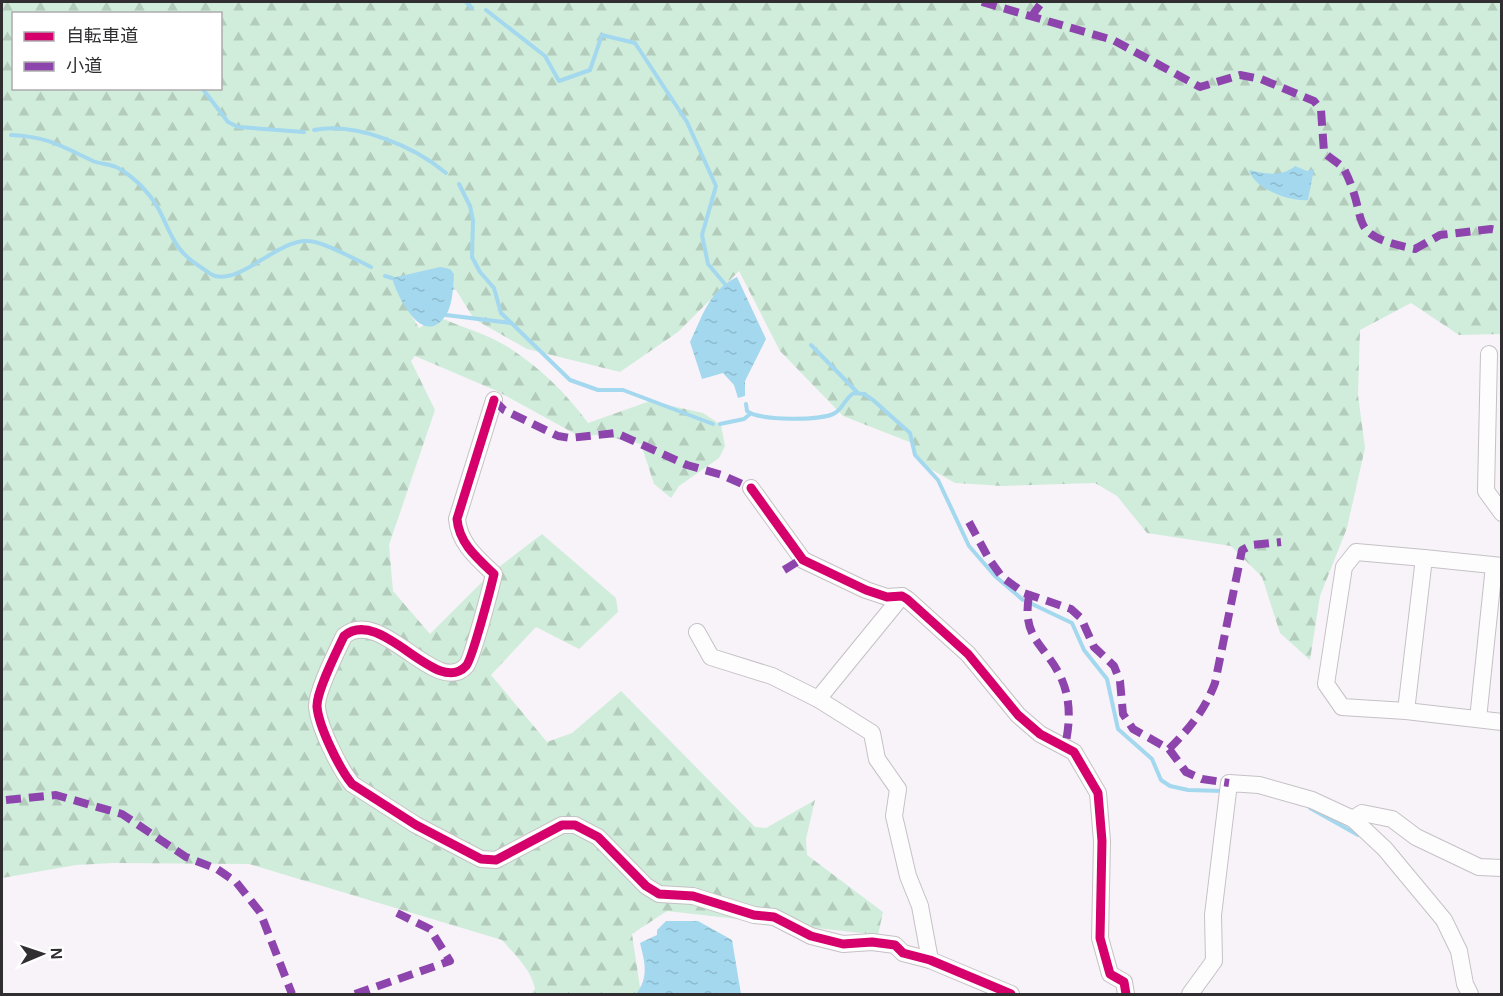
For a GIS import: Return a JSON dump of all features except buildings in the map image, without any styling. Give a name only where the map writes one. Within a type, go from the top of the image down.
[{"type":"street","points":[[1489,354],[1486,491],[1502,513]]},
{"type":"street","points":[[494,400],[457,519],[458,530],[467,547],[494,574],[488,602],[467,665],[456,673],[442,673],[394,642],[362,629],[351,630],[344,636],[317,706],[326,734],[345,776],[352,784],[408,820],[481,859],[496,860],[562,825],[575,825],[598,837],[646,886],[659,894],[693,896],[754,915],[774,918],[811,936],[843,944],[872,942],[896,945],[903,953],[930,960],[1011,994]]},
{"type":"street","points":[[751,488],[803,560],[866,590],[887,597],[902,596],[968,654],[1018,715],[1040,734],[1074,752],[1098,793],[1102,842],[1100,938],[1110,974],[1124,982],[1126,994]]},
{"type":"street","points":[[1478,719],[1498,566],[1356,552],[1344,567],[1326,684],[1342,707],[1406,711],[1502,722]]},
{"type":"street","points":[[1406,711],[1424,558]]},
{"type":"street","points":[[818,699],[902,596]]},
{"type":"street","points":[[697,632],[711,657],[772,676],[818,699],[872,733],[877,759],[898,789],[894,816],[908,876],[920,906],[930,960]]},
{"type":"street","points":[[1190,994],[1214,961],[1213,915],[1229,783],[1258,785],[1312,800],[1353,819],[1385,849],[1444,920],[1460,951],[1465,984],[1470,994]]},
{"type":"street","points":[[1353,819],[1362,813],[1392,819],[1416,837],[1479,867],[1502,868]]},
{"type":"green space","points":[[2,2],[1501,2],[1501,334],[1459,335],[1411,303],[1360,330],[1358,395],[1365,448],[1347,528],[1320,596],[1310,660],[1280,633],[1262,577],[1231,546],[1147,533],[1117,496],[1095,483],[1003,486],[955,483],[920,463],[912,443],[843,416],[780,351],[739,271],[678,332],[620,372],[527,349],[474,319],[456,290],[433,285],[404,303],[419,328],[438,317],[485,335],[511,349],[552,382],[588,423],[650,401],[703,413],[721,425],[725,446],[719,458],[679,486],[671,498],[654,484],[641,444],[600,435],[579,436],[497,391],[415,356],[411,361],[435,410],[389,545],[393,591],[430,634],[491,573],[542,534],[616,598],[618,612],[579,649],[536,627],[491,675],[547,742],[572,733],[621,691],[755,827],[766,828],[815,800],[806,839],[807,855],[883,912],[878,935],[667,911],[632,934],[641,994],[531,994],[535,989],[530,975],[502,940],[249,864],[76,865],[2,878]]},
{"type":"water","points":[[1295,166],[1307,171],[1314,169],[1308,200],[1292,199],[1274,193],[1258,183],[1249,170],[1279,173]]},
{"type":"water","points":[[440,267],[450,269],[454,274],[451,301],[446,315],[437,324],[429,327],[420,323],[405,307],[392,278]]},
{"type":"water","points":[[737,277],[766,339],[745,381],[745,396],[738,398],[734,385],[723,373],[702,379],[690,342],[713,296]]},
{"type":"water","points":[[666,921],[698,921],[732,940],[741,994],[636,994],[644,976],[640,943],[657,935],[657,930]]},
{"type":"waterway","points":[[466,2],[472,8]]},
{"type":"waterway","points":[[486,10],[545,56],[559,81],[590,70],[602,35],[635,43],[687,122],[716,186],[702,235],[708,264],[724,283]]},
{"type":"waterway","points":[[204,90],[228,122],[238,127],[304,132]]},
{"type":"waterway","points":[[314,130],[330,128],[348,130],[384,138],[418,154],[446,173]]},
{"type":"waterway","points":[[11,135],[45,140],[123,171],[152,199],[180,249],[188,258],[215,276],[237,273],[285,247],[297,242],[308,241],[331,247],[371,267]]},
{"type":"waterway","points":[[459,184],[470,206],[473,221],[472,257],[480,272],[494,288],[501,313],[570,380],[598,390],[623,390],[713,424]]},
{"type":"waterway","points":[[385,276],[392,278]]},
{"type":"waterway","points":[[446,315],[511,323]]},
{"type":"waterway","points":[[811,345],[857,392]]},
{"type":"waterway","points":[[746,404],[747,411],[764,417],[805,419],[835,413],[854,393],[864,394],[873,400],[910,433],[915,455],[938,480],[969,546],[995,576],[1023,600]]},
{"type":"waterway","points":[[720,424],[744,419],[750,414]]},
{"type":"waterway","points":[[1032,604],[1072,623],[1084,650],[1107,679],[1118,729],[1152,759],[1161,780],[1170,786],[1188,790],[1224,791]]},
{"type":"waterway","points":[[1310,808],[1358,835]]},
{"type":"marked path","points":[[982,2],[1113,40],[1200,87],[1240,75],[1261,79],[1314,101],[1321,110],[1324,152],[1343,168],[1353,189],[1363,224],[1368,232],[1377,238],[1415,249],[1440,235],[1491,229],[1502,231]]},
{"type":"marked path","points":[[1031,17],[1042,2]]},
{"type":"marked path","points":[[494,400],[504,410],[558,436],[570,438],[616,433],[687,465],[722,475],[751,488]]},
{"type":"marked path","points":[[969,522],[989,559],[1002,577],[1024,593],[1071,609],[1081,618],[1094,647],[1114,666],[1120,681],[1123,714],[1133,729],[1169,749],[1186,772],[1202,779],[1229,783]]},
{"type":"marked path","points":[[1169,749],[1196,719],[1215,683],[1242,550],[1252,545],[1281,542]]},
{"type":"marked path","points":[[784,570],[802,559]]},
{"type":"marked path","points":[[1029,596],[1028,611],[1032,633],[1056,668],[1067,696],[1069,721],[1065,746]]},
{"type":"marked path","points":[[6,800],[56,795],[122,814],[186,857],[217,869],[236,882],[260,912],[292,994]]},
{"type":"marked path","points":[[355,994],[450,961],[430,929],[397,913]]},
{"type":"cycle path","points":[[494,400],[457,519],[458,528],[465,543],[494,574],[469,661],[466,666],[454,673],[439,670],[374,632],[359,630],[344,636],[323,682],[317,707],[330,747],[352,784],[416,825],[481,859],[496,860],[562,825],[575,825],[598,837],[646,886],[659,894],[693,896],[754,915],[774,917],[811,936],[843,944],[872,942],[895,945],[903,953],[930,960],[1011,994]]},
{"type":"cycle path","points":[[751,488],[803,560],[866,590],[887,597],[902,596],[907,599],[968,654],[1018,715],[1040,734],[1074,752],[1098,793],[1102,841],[1100,938],[1110,974],[1124,982],[1126,994]]}]
